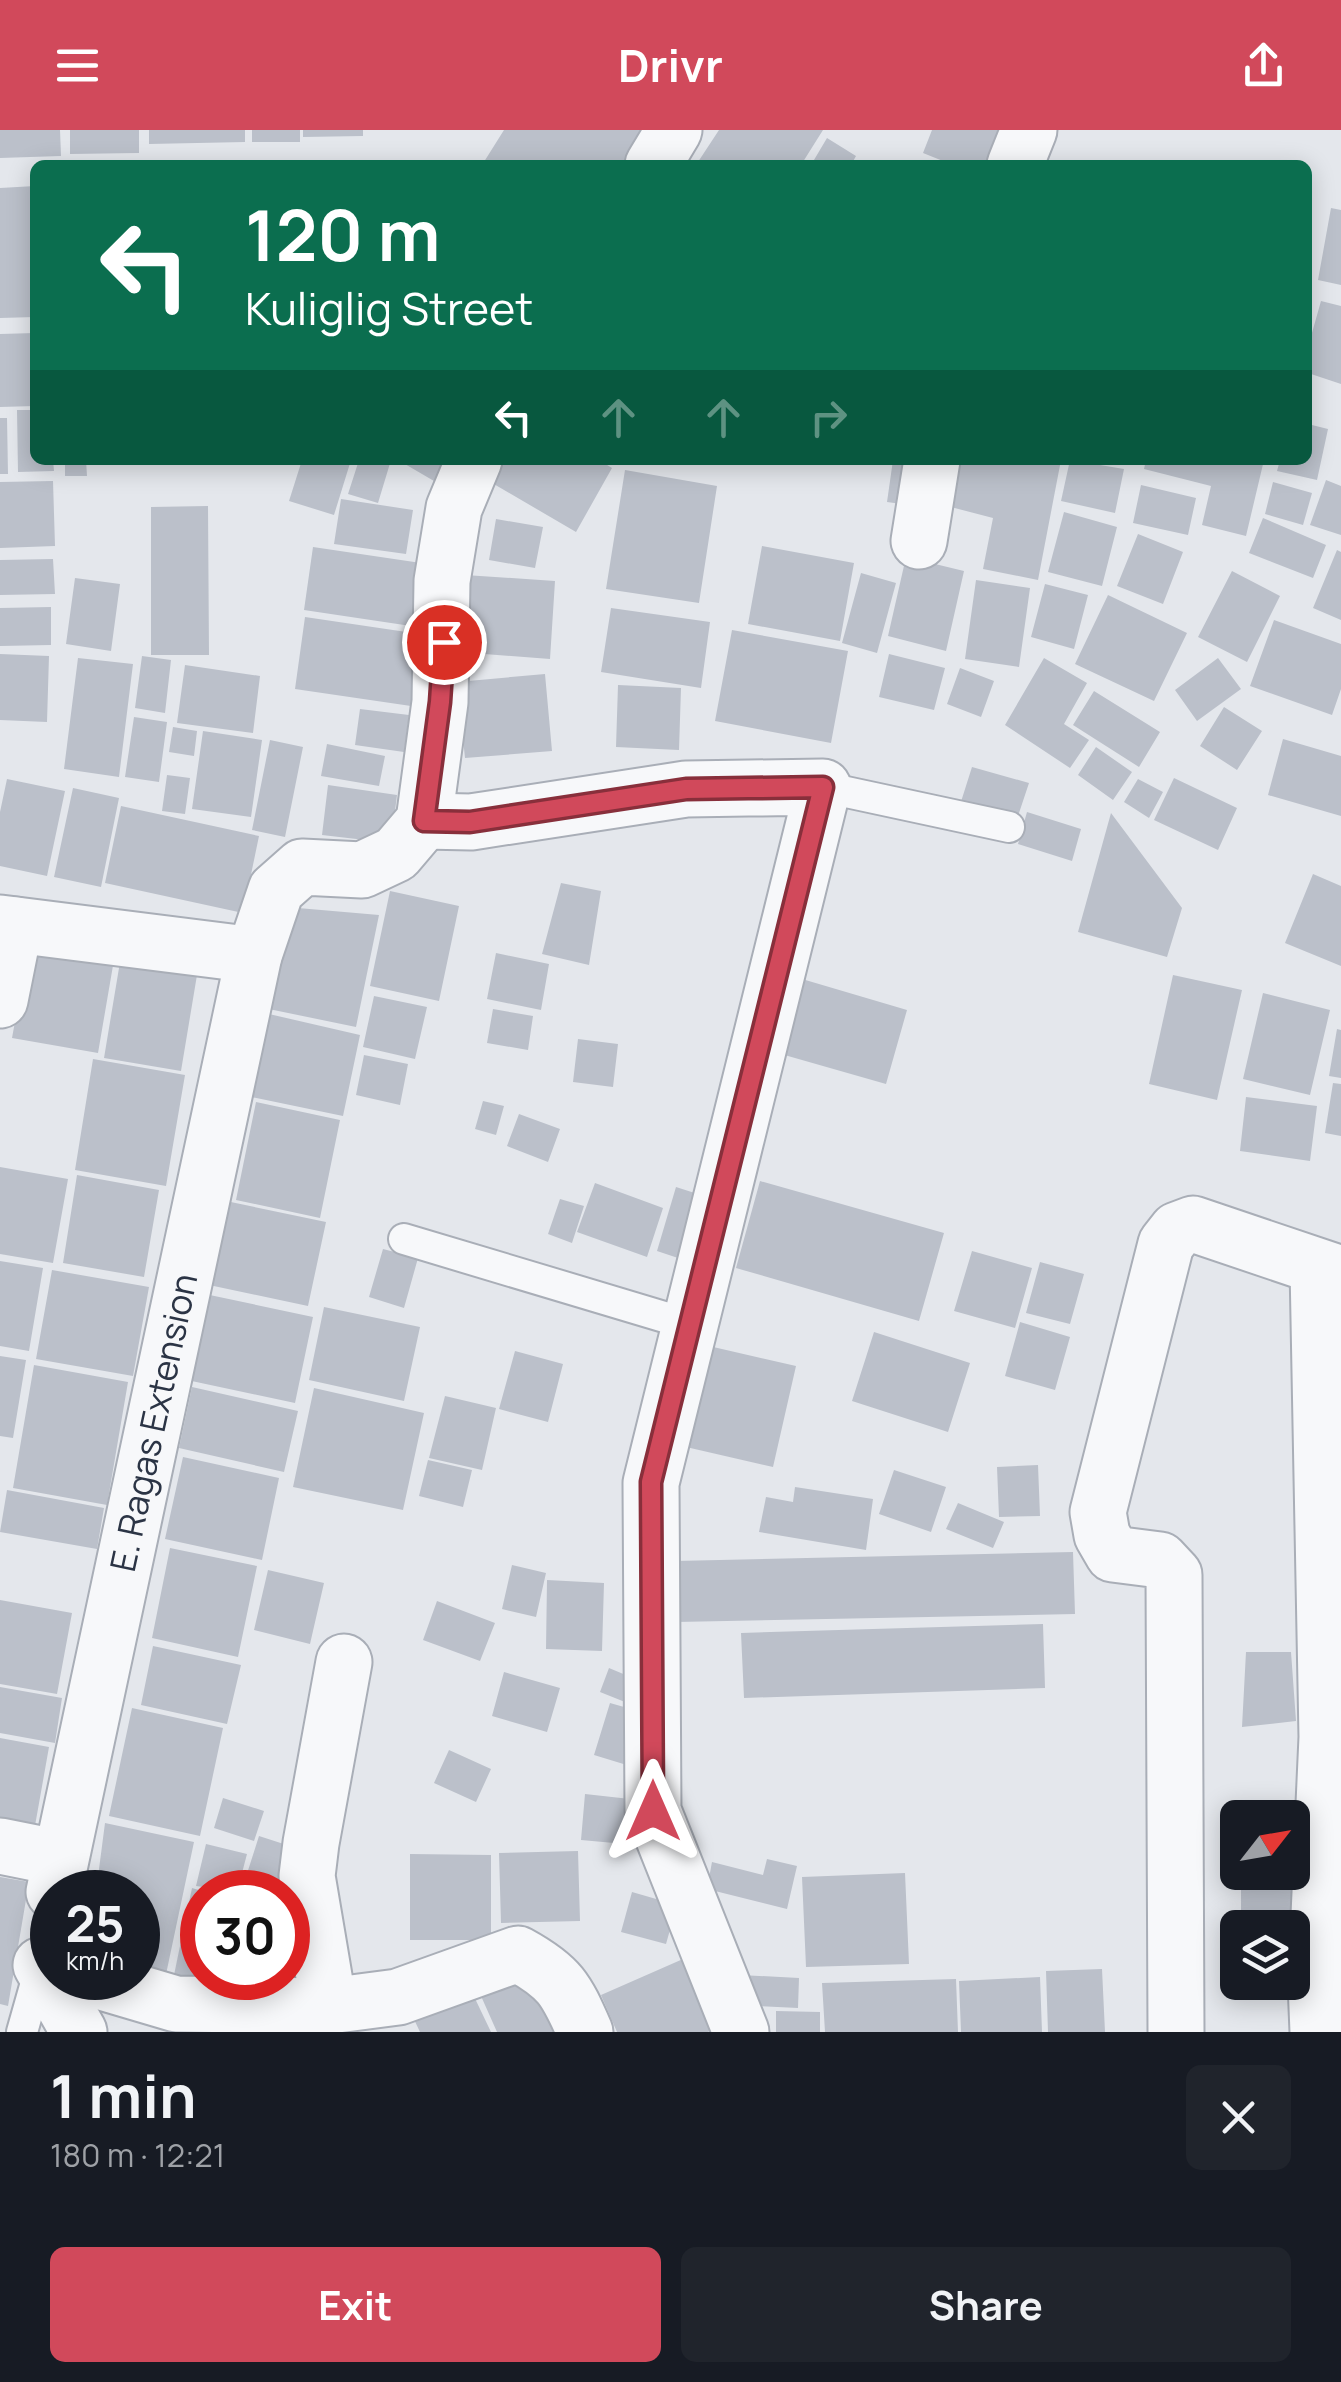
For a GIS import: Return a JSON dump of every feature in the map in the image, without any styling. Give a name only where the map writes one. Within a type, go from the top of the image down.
[{"type":"street","points":[[655,160],[674,130]]},
{"type":"street","points":[[1017,160],[1028,130]]},
{"type":"street","points":[[472,465],[454,508],[442,581],[440,702],[424,821],[470,822],[686,789],[823,787],[651,1482],[653,1811],[741,2032]]},
{"type":"street","points":[[919,541],[931,465]]},
{"type":"street","name":"E. Ragas Extension","points":[[58,1870],[254,955],[276,890],[302,867],[362,870],[396,854],[424,821]]},
{"type":"street","points":[[0,1000],[8,924],[254,955]]},
{"type":"street","points":[[1176,2032],[1174,1575],[1160,1560],[1113,1554],[1102,1534],[1098,1512],[1166,1244],[1177,1230],[1193,1224],[1330,1270],[1332,1848],[1316,1982],[1318,2032]]},
{"type":"street","points":[[329,2006],[308,1876],[310,1843],[344,1662]]},
{"type":"street","points":[[0,1846],[36,1870]]},
{"type":"street","points":[[160,1999],[176,2004],[329,2006],[398,1997],[518,1954],[546,1970],[568,1993],[584,2032]]},
{"type":"street","points":[[69,2000],[79,2032]]},
{"type":"lane","points":[[823,787],[1009,826]]},
{"type":"lane","points":[[404,1240],[691,1325]]},
{"type":"lane","points":[[22,2032],[42,2000]]},
{"type":"building","points":[[0,130],[60,130],[61,156],[0,158]]},
{"type":"building","points":[[70,130],[139,130],[139,153],[70,154]]},
{"type":"building","points":[[149,130],[245,130],[245,142],[149,144]]},
{"type":"building","points":[[252,130],[300,130],[300,142],[252,142]]},
{"type":"building","points":[[303,130],[363,130],[363,136],[303,137]]},
{"type":"building","points":[[504,130],[654,130],[635,160],[485,160]]},
{"type":"building","points":[[719,130],[823,130],[804,160],[699,160]]},
{"type":"building","points":[[932,130],[1007,130],[994,160],[940,160],[923,153]]},
{"type":"building","points":[[827,138],[856,156],[854,160],[814,160]]},
{"type":"building","points":[[30,186],[30,317],[0,318],[0,188]]},
{"type":"building","points":[[1331,208],[1341,210],[1341,285],[1318,280]]},
{"type":"building","points":[[1321,301],[1341,306],[1341,384],[1312,374],[1312,333]]},
{"type":"building","points":[[30,333],[30,406],[0,407],[0,334]]},
{"type":"building","points":[[17,410],[30,410],[30,465],[53,465],[54,471],[18,472]]},
{"type":"building","points":[[0,418],[7,418],[8,474],[0,474]]},
{"type":"building","points":[[1312,425],[1328,429],[1317,480],[1277,471],[1279,465],[1312,465]]},
{"type":"building","points":[[65,465],[86,465],[87,476],[65,476]]},
{"type":"building","points":[[300,465],[349,465],[334,515],[289,501]]},
{"type":"building","points":[[357,465],[389,465],[378,503],[348,494]]},
{"type":"building","points":[[407,465],[444,465],[434,481]]},
{"type":"building","points":[[495,465],[612,468],[576,532],[487,480]]},
{"type":"building","points":[[892,465],[923,465],[916,506],[887,502]]},
{"type":"building","points":[[957,465],[1060,465],[1038,580],[983,569],[993,518],[947,506]]},
{"type":"building","points":[[1069,465],[1124,469],[1115,513],[1061,501]]},
{"type":"building","points":[[1145,465],[1263,465],[1246,536],[1202,525],[1211,486],[1144,469]]},
{"type":"building","points":[[625,470],[717,486],[699,603],[606,589]]},
{"type":"building","points":[[1326,480],[1341,486],[1341,535],[1310,525]]},
{"type":"building","points":[[53,481],[55,546],[0,548],[0,482]]},
{"type":"building","points":[[1273,482],[1312,493],[1303,525],[1265,514]]},
{"type":"building","points":[[1141,485],[1196,498],[1188,535],[1133,523]]},
{"type":"building","points":[[341,499],[413,510],[406,554],[334,544]]},
{"type":"building","points":[[208,506],[209,655],[151,655],[151,507]]},
{"type":"building","points":[[1064,512],[1117,527],[1102,586],[1048,572]]},
{"type":"building","points":[[1263,518],[1326,545],[1313,578],[1249,553]]},
{"type":"building","points":[[496,519],[543,527],[535,568],[489,560]]},
{"type":"building","points":[[1138,534],[1183,552],[1163,604],[1117,586]]},
{"type":"building","points":[[762,546],[854,563],[840,641],[748,624]]},
{"type":"building","points":[[313,547],[421,563],[411,626],[304,610]]},
{"type":"building","points":[[1337,550],[1341,552],[1341,620],[1313,608]]},
{"type":"building","points":[[906,557],[964,571],[946,651],[888,636]]},
{"type":"building","points":[[53,559],[55,594],[0,595],[0,560]]},
{"type":"building","points":[[1232,571],[1280,596],[1247,662],[1198,637]]},
{"type":"building","points":[[861,573],[896,583],[877,653],[842,643]]},
{"type":"building","points":[[465,575],[555,581],[550,659],[459,652]]},
{"type":"building","points":[[75,578],[120,584],[111,651],[66,644]]},
{"type":"building","points":[[976,580],[1030,588],[1019,667],[965,659]]},
{"type":"building","points":[[1045,584],[1088,595],[1074,649],[1031,637]]},
{"type":"building","points":[[1108,595],[1187,633],[1154,701],[1075,664]]},
{"type":"building","points":[[51,607],[51,645],[0,646],[0,608]]},
{"type":"building","points":[[611,608],[710,622],[701,688],[601,672]]},
{"type":"building","points":[[305,617],[420,634],[411,706],[295,689]]},
{"type":"building","points":[[1274,620],[1341,644],[1341,689],[1332,715],[1250,686]]},
{"type":"building","points":[[732,630],[848,651],[831,743],[715,721]]},
{"type":"building","points":[[0,654],[49,656],[47,722],[0,720]]},
{"type":"building","points":[[889,654],[945,668],[934,710],[879,697]]},
{"type":"building","points":[[142,656],[171,660],[165,713],[135,708]]},
{"type":"building","points":[[78,658],[133,664],[119,777],[64,769]]},
{"type":"building","points":[[1044,658],[1087,683],[1064,724],[1089,740],[1070,768],[1005,725]]},
{"type":"building","points":[[1218,658],[1241,689],[1197,721],[1175,690]]},
{"type":"building","points":[[185,665],[260,676],[253,733],[177,723]]},
{"type":"building","points":[[960,668],[994,681],[981,717],[947,704]]},
{"type":"building","points":[[545,674],[552,751],[465,758],[457,682]]},
{"type":"building","points":[[618,685],[681,688],[679,750],[616,747]]},
{"type":"building","points":[[1094,691],[1160,732],[1139,767],[1073,725]]},
{"type":"building","points":[[1224,707],[1262,731],[1237,770],[1200,746]]},
{"type":"building","points":[[360,709],[409,715],[404,752],[355,745]]},
{"type":"building","points":[[134,717],[167,722],[159,782],[125,777]]},
{"type":"building","points":[[173,727],[197,731],[194,756],[169,752]]},
{"type":"building","points":[[203,731],[262,740],[251,817],[192,809]]},
{"type":"building","points":[[1283,739],[1341,756],[1341,816],[1268,795]]},
{"type":"building","points":[[270,740],[303,747],[285,837],[252,830]]},
{"type":"building","points":[[327,744],[385,756],[379,786],[321,776]]},
{"type":"building","points":[[1096,747],[1132,772],[1113,800],[1078,775]]},
{"type":"building","points":[[972,767],[1029,783],[1016,822],[959,808]]},
{"type":"building","points":[[167,775],[190,778],[185,814],[162,811]]},
{"type":"building","points":[[1174,778],[1237,808],[1218,850],[1154,820]]},
{"type":"building","points":[[7,779],[65,791],[47,876],[0,866],[0,812]]},
{"type":"building","points":[[1138,779],[1163,792],[1149,818],[1124,802]]},
{"type":"building","points":[[328,785],[397,795],[391,843],[322,835]]},
{"type":"building","points":[[73,788],[119,798],[101,887],[54,877]]},
{"type":"building","points":[[121,806],[259,836],[243,913],[105,883]]},
{"type":"building","points":[[1027,812],[1081,829],[1072,861],[1018,844]]},
{"type":"building","points":[[1111,813],[1182,908],[1167,957],[1078,932]]},
{"type":"building","points":[[1313,874],[1341,886],[1341,966],[1285,943]]},
{"type":"building","points":[[561,883],[601,891],[589,965],[542,954]]},
{"type":"building","points":[[390,891],[459,906],[439,1001],[370,986]]},
{"type":"building","points":[[298,908],[379,915],[356,1027],[259,1007]]},
{"type":"building","points":[[31,934],[116,948],[98,1053],[12,1038]]},
{"type":"building","points":[[496,953],[549,964],[541,1010],[487,999]]},
{"type":"building","points":[[121,956],[198,969],[181,1071],[104,1058]]},
{"type":"building","points":[[1173,975],[1242,990],[1217,1100],[1149,1084]]},
{"type":"building","points":[[802,979],[907,1010],[886,1084],[781,1054]]},
{"type":"building","points":[[1263,993],[1330,1010],[1310,1095],[1243,1079]]},
{"type":"building","points":[[374,996],[427,1007],[415,1059],[363,1047]]},
{"type":"building","points":[[493,1009],[533,1016],[528,1050],[487,1043]]},
{"type":"building","points":[[269,1014],[360,1035],[343,1116],[251,1097]]},
{"type":"building","points":[[1337,1029],[1341,1030],[1341,1078],[1329,1076]]},
{"type":"building","points":[[578,1039],[618,1044],[613,1087],[573,1082]]},
{"type":"building","points":[[364,1055],[408,1064],[400,1105],[356,1095]]},
{"type":"building","points":[[93,1059],[185,1075],[166,1186],[75,1170]]},
{"type":"building","points":[[1333,1083],[1341,1084],[1341,1136],[1325,1133]]},
{"type":"building","points":[[1246,1097],[1317,1106],[1310,1161],[1240,1151]]},
{"type":"building","points":[[483,1101],[504,1106],[496,1135],[475,1129]]},
{"type":"building","points":[[256,1102],[340,1120],[320,1218],[236,1200]]},
{"type":"building","points":[[519,1114],[560,1129],[548,1162],[507,1146]]},
{"type":"building","points":[[0,1167],[68,1179],[53,1263],[0,1254]]},
{"type":"building","points":[[77,1175],[159,1190],[144,1277],[63,1263]]},
{"type":"building","points":[[760,1181],[944,1233],[919,1321],[736,1268]]},
{"type":"building","points":[[595,1183],[663,1208],[647,1257],[577,1232]]},
{"type":"building","points":[[676,1187],[704,1196],[684,1260],[657,1251]]},
{"type":"building","points":[[560,1199],[584,1206],[572,1243],[548,1234]]},
{"type":"building","points":[[226,1201],[326,1222],[308,1306],[209,1285]]},
{"type":"building","points":[[383,1249],[418,1258],[404,1308],[369,1297]]},
{"type":"building","points":[[972,1251],[1032,1268],[1015,1328],[954,1311]]},
{"type":"building","points":[[0,1261],[43,1268],[29,1351],[0,1346]]},
{"type":"building","points":[[1040,1262],[1084,1274],[1070,1324],[1026,1313]]},
{"type":"building","points":[[52,1270],[149,1287],[133,1376],[36,1359]]},
{"type":"building","points":[[205,1294],[313,1317],[295,1403],[187,1380]]},
{"type":"building","points":[[324,1307],[420,1327],[404,1401],[309,1380]]},
{"type":"building","points":[[1020,1322],[1070,1337],[1055,1390],[1005,1376]]},
{"type":"building","points":[[874,1332],[970,1363],[948,1432],[852,1401]]},
{"type":"building","points":[[696,1343],[796,1366],[773,1467],[673,1444]]},
{"type":"building","points":[[515,1351],[563,1364],[548,1422],[499,1409]]},
{"type":"building","points":[[0,1356],[26,1360],[13,1438],[0,1436]]},
{"type":"building","points":[[34,1365],[128,1382],[107,1505],[13,1488]]},
{"type":"building","points":[[192,1387],[298,1411],[284,1472],[179,1448]]},
{"type":"building","points":[[314,1388],[424,1413],[403,1510],[293,1487]]},
{"type":"building","points":[[445,1396],[496,1408],[482,1470],[429,1458]]},
{"type":"building","points":[[183,1457],[279,1478],[262,1560],[165,1539]]},
{"type":"building","points":[[428,1460],[472,1470],[463,1507],[419,1496]]},
{"type":"building","points":[[1038,1465],[1040,1516],[999,1517],[997,1467]]},
{"type":"building","points":[[894,1470],[946,1487],[931,1532],[879,1514]]},
{"type":"building","points":[[795,1487],[873,1499],[866,1550],[759,1532],[766,1497],[793,1502]]},
{"type":"building","points":[[7,1490],[104,1508],[97,1549],[0,1532]]},
{"type":"building","points":[[958,1503],[1004,1522],[993,1548],[946,1529]]},
{"type":"building","points":[[170,1548],[257,1566],[238,1657],[152,1638]]},
{"type":"building","points":[[1073,1552],[1075,1614],[676,1622],[675,1561]]},
{"type":"building","points":[[512,1565],[546,1573],[536,1617],[502,1609]]},
{"type":"building","points":[[268,1570],[324,1583],[310,1644],[254,1630]]},
{"type":"building","points":[[547,1580],[604,1583],[602,1651],[546,1649]]},
{"type":"building","points":[[0,1600],[72,1613],[57,1694],[0,1684]]},
{"type":"building","points":[[437,1601],[495,1623],[480,1661],[423,1640]]},
{"type":"building","points":[[1043,1624],[1045,1688],[744,1698],[741,1633]]},
{"type":"building","points":[[153,1646],[241,1665],[227,1724],[141,1705]]},
{"type":"building","points":[[1246,1652],[1291,1652],[1296,1721],[1242,1727]]},
{"type":"building","points":[[609,1668],[640,1681],[630,1704],[600,1692]]},
{"type":"building","points":[[504,1672],[560,1688],[547,1732],[492,1716]]},
{"type":"building","points":[[0,1687],[62,1698],[55,1743],[0,1733]]},
{"type":"building","points":[[610,1703],[645,1713],[630,1766],[594,1755]]},
{"type":"building","points":[[132,1708],[223,1728],[200,1836],[109,1816]]},
{"type":"building","points":[[0,1738],[49,1747],[33,1837],[0,1831]]},
{"type":"building","points":[[449,1750],[491,1769],[476,1802],[434,1783]]},
{"type":"building","points":[[585,1794],[639,1800],[636,1845],[581,1840]]},
{"type":"building","points":[[223,1798],[264,1811],[254,1841],[214,1828]]},
{"type":"building","points":[[105,1823],[194,1842],[188,1870],[180,1870],[180,1908],[165,1979],[160,1977],[160,1870],[99,1870]]},
{"type":"building","points":[[259,1836],[293,1847],[286,1870],[248,1870]]},
{"type":"building","points":[[206,1844],[247,1854],[243,1870],[200,1870]]},
{"type":"building","points":[[578,1851],[580,1921],[501,1923],[499,1853]]},
{"type":"building","points":[[410,1854],[491,1855],[491,1940],[410,1940]]},
{"type":"building","points":[[767,1859],[797,1866],[787,1909],[707,1889],[712,1862],[763,1875]]},
{"type":"building","points":[[905,1873],[909,1964],[806,1967],[802,1877]]},
{"type":"building","points":[[0,1877],[29,1882],[8,2006],[0,2004]]},
{"type":"building","points":[[1241,1890],[1295,1890],[1293,1910],[1241,1910]]},
{"type":"building","points":[[632,1892],[677,1905],[666,1944],[621,1932]]},
{"type":"building","points":[[180,1946],[180,1976],[174,1975]]},
{"type":"building","points":[[683,1959],[714,2029],[617,2032],[601,1995]]},
{"type":"building","points":[[1102,1969],[1105,2032],[1048,2032],[1046,1971]]},
{"type":"building","points":[[740,1975],[799,1978],[798,2008],[739,2005]]},
{"type":"building","points":[[1040,1977],[1042,2032],[961,2032],[959,1981]]},
{"type":"building","points":[[956,1979],[958,2032],[825,2032],[822,1983]]},
{"type":"building","points":[[516,1981],[541,1990],[560,2032],[497,2032],[481,1996]]},
{"type":"building","points":[[469,1986],[491,2032],[420,2032],[411,2013]]},
{"type":"building","points":[[776,2011],[820,2012],[820,2032],[776,2032]]},
{"type":"route","points":[[444,642],[424,821],[470,822],[686,789],[823,787],[651,1482],[653,1811]]}]
